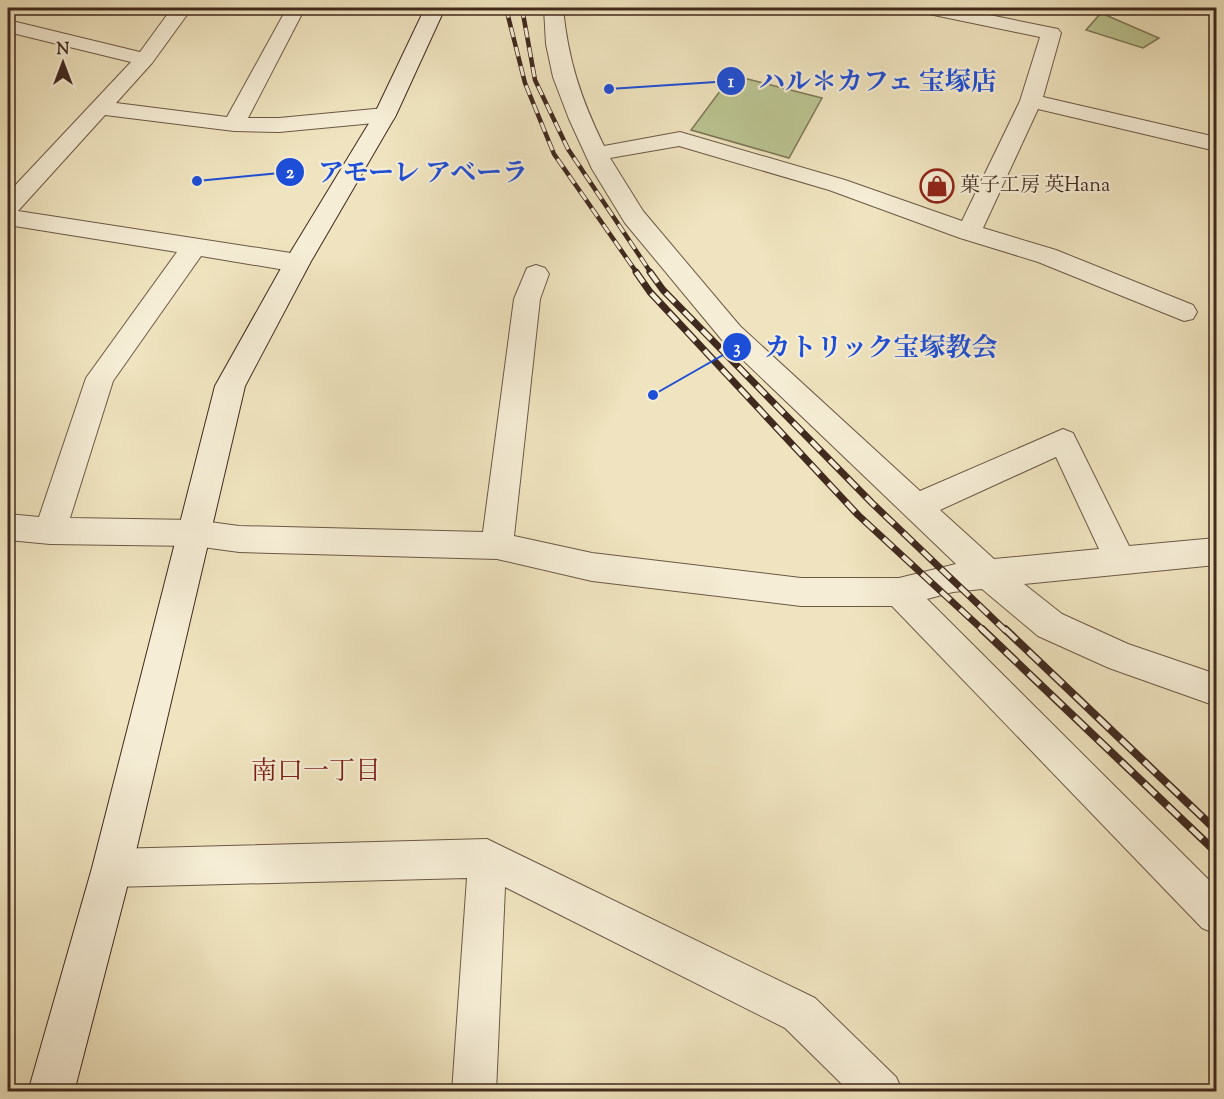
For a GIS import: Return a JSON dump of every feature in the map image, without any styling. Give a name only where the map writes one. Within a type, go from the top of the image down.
[{"type":"street","points":[[8,207],[146,59],[182,8]]},
{"type":"street","points":[[234,124],[297,8]]},
{"type":"street","points":[[51,1092],[112,868],[230,386],[297,263],[386,115],[435,8]]},
{"type":"street","points":[[553,8],[556,44],[564,77],[596,154],[634,217],[673,267],[731,333],[988,574],[1050,625],[1121,657],[1216,690]]},
{"type":"street","points":[[929,8],[1051,33],[1031,101],[969,232]]},
{"type":"street","points":[[9,28],[146,59]]},
{"type":"street","points":[[1031,101],[1216,144]]},
{"type":"street","points":[[101,108],[234,124],[279,125],[386,115]]},
{"type":"street","points":[[596,154],[680,139],[837,185],[969,232],[1047,256],[1185,312]]},
{"type":"street","points":[[8,217],[297,263]]},
{"type":"street","points":[[50,531],[100,378],[194,247]]},
{"type":"street","points":[[497,546],[527,299],[536,274]]},
{"type":"street","points":[[916,507],[1063,441],[1120,560]]},
{"type":"street","points":[[8,527],[50,531],[195,533],[239,539],[497,546],[592,567],[801,592],[899,592],[953,578],[1216,551]]},
{"type":"street","points":[[899,592],[1216,914]]},
{"type":"street","points":[[112,868],[487,858],[800,1013],[881,1092]]},
{"type":"street","points":[[474,1092],[487,858]]},
{"type":"green space","points":[[1101,13],[1159,38],[1143,48],[1086,30]]},
{"type":"green space","points":[[732,75],[822,98],[789,158],[691,130]]},
{"type":"railway","points":[[506,8],[525,83],[554,154],[637,273]]},
{"type":"railway","points":[[522,8],[535,80],[568,149],[651,273]]},
{"type":"railway","points":[[636,272],[650,292],[858,515],[984,631]]},
{"type":"railway","points":[[650,272],[663,290],[872,503],[1006,631]]},
{"type":"railway","points":[[982,629],[1216,852]]},
{"type":"railway","points":[[1005,629],[1216,830]]},
{"type":"place","name":"ハル＊カフェ 宝塚店","points":[[609,89]]},
{"type":"place","name":"アモーレ アベーラ","points":[[197,181]]},
{"type":"place","name":"菓子工房 英Hana","points":[[937,186]]},
{"type":"place","name":"カトリック宝塚教会","points":[[653,395]]},
{"type":"district","name":"南口一丁目","points":[[316,772]]}]
